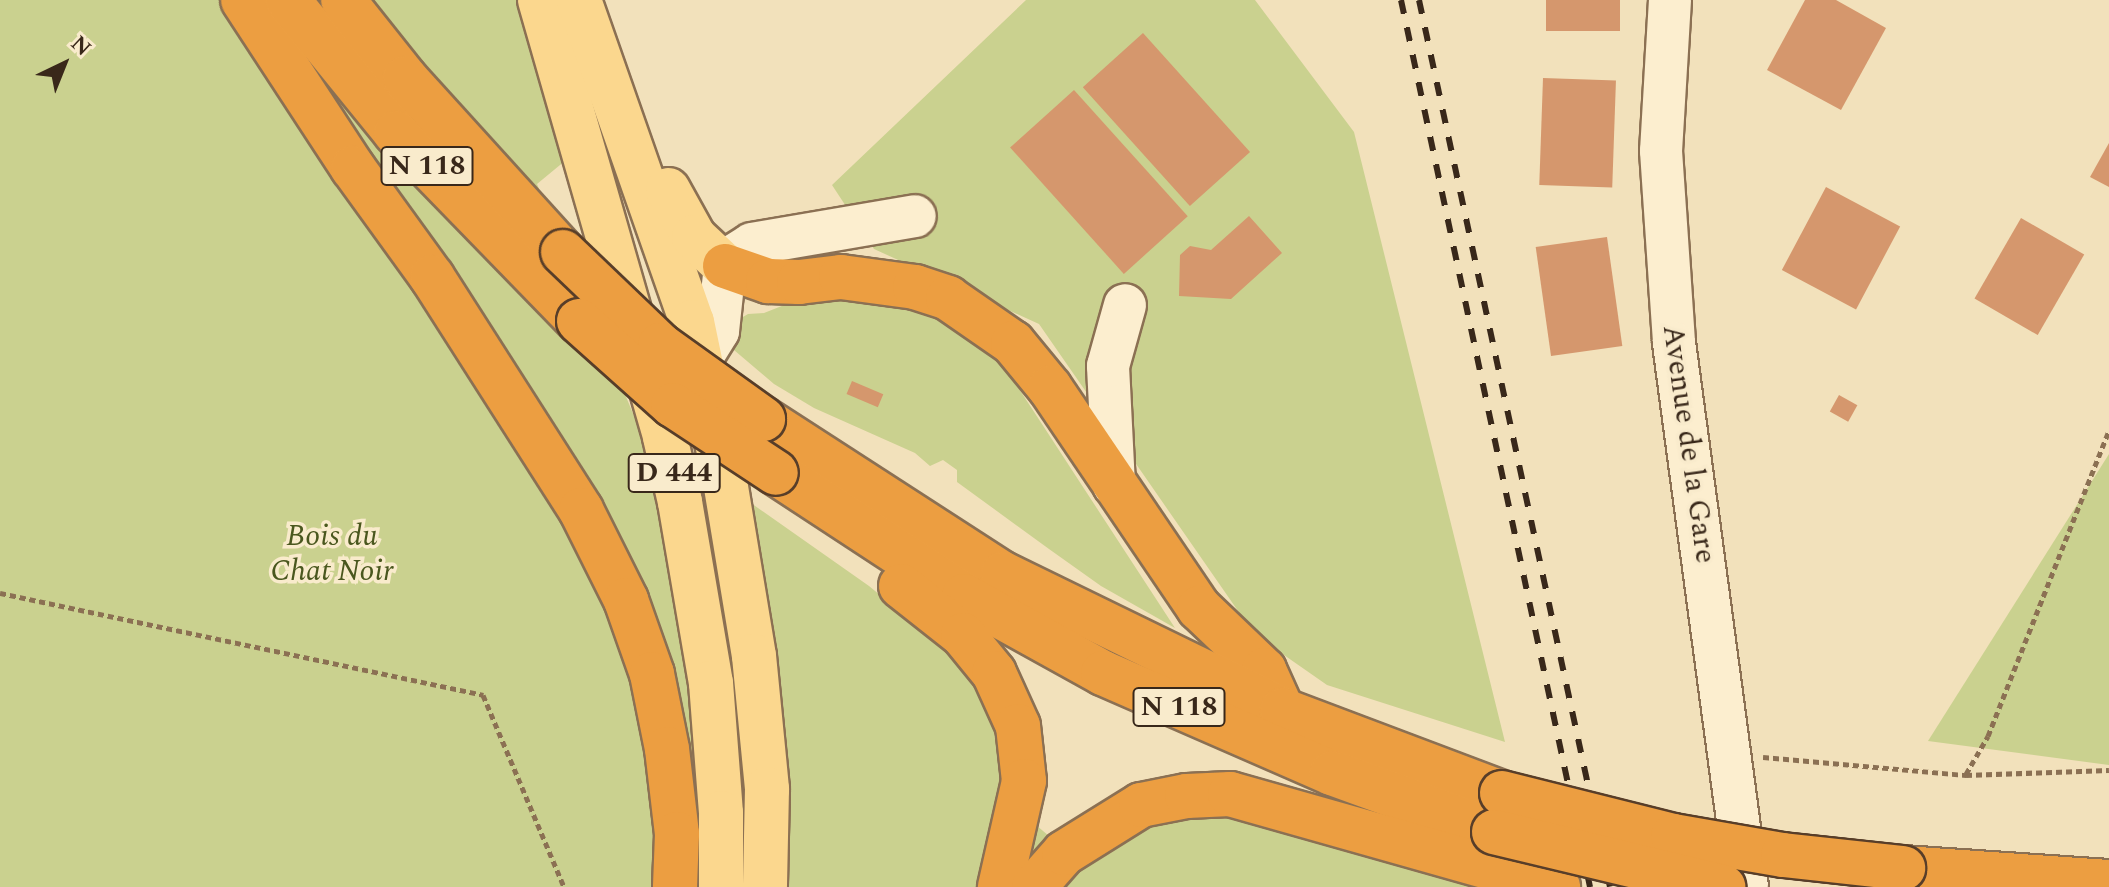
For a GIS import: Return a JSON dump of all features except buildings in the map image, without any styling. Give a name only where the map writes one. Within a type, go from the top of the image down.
[{"type":"highway","points":[[243,0],[353,168],[432,277],[474,342],[581,510],[626,600],[652,674],[667,749],[677,834],[675,887]]},
{"type":"highway","name":"N 118","points":[[288,0],[396,133],[579,321],[673,405],[964,596],[1103,673],[1332,773],[1498,812],[1723,887]]},
{"type":"highway","name":"N 118","points":[[343,0],[405,78],[563,252],[660,345],[763,419],[1003,574],[1498,812],[1783,855],[1903,868],[2109,882]]},
{"type":"highway","points":[[725,266],[768,281],[841,277],[879,280],[948,298],[1013,343],[1050,388],[1199,608],[1264,670],[1282,710]]},
{"type":"highway","points":[[882,545],[893,581],[963,635],[994,673],[1018,726],[1024,781],[1000,887]]},
{"type":"highway","points":[[1034,887],[1064,853],[1141,805],[1187,796],[1230,794],[1558,887]]},
{"type":"main road","name":"D 444","points":[[540,0],[665,437],[680,502],[711,683],[721,813],[721,887]]},
{"type":"main road","name":"D 444","points":[[579,0],[692,322],[700,360],[725,481],[754,656],[767,789],[765,887]]},
{"type":"main road","points":[[636,157],[664,181],[694,237],[725,266]]},
{"type":"street","name":"Avenue de la Gare","points":[[1670,0],[1661,151],[1665,245],[1674,343],[1747,887]]},
{"type":"street","points":[[700,360],[718,331],[725,266],[752,244],[915,216]]},
{"type":"street","points":[[1114,485],[1108,366],[1125,305]]},
{"type":"path","points":[[1966,775],[1988,736],[2109,430]]},
{"type":"path","points":[[0,593],[483,695],[564,887]]},
{"type":"path","points":[[1728,755],[1966,775],[2109,770]]},
{"type":"green space","name":"Bois du Chat Noir","points":[[0,0],[518,0],[583,146],[537,184],[637,423],[869,586],[983,680],[1000,708],[1010,803],[1076,859],[1147,817],[1223,805],[1498,887],[0,887]]},
{"type":"green space","points":[[1026,0],[1255,0],[1354,132],[1505,742],[1327,685],[1254,634],[1039,324],[874,249],[832,185]]},
{"type":"green space","points":[[825,295],[906,304],[960,331],[1006,369],[1175,628],[1101,586],[1049,549],[957,482],[957,470],[943,460],[930,466],[915,453],[814,408],[774,384],[721,339],[731,324],[748,314],[764,313],[797,300]]},
{"type":"green space","points":[[2109,454],[2109,765],[1928,741]]},
{"type":"railway","points":[[1401,0],[1590,887]]},
{"type":"railway","points":[[1419,0],[1610,887]]}]
